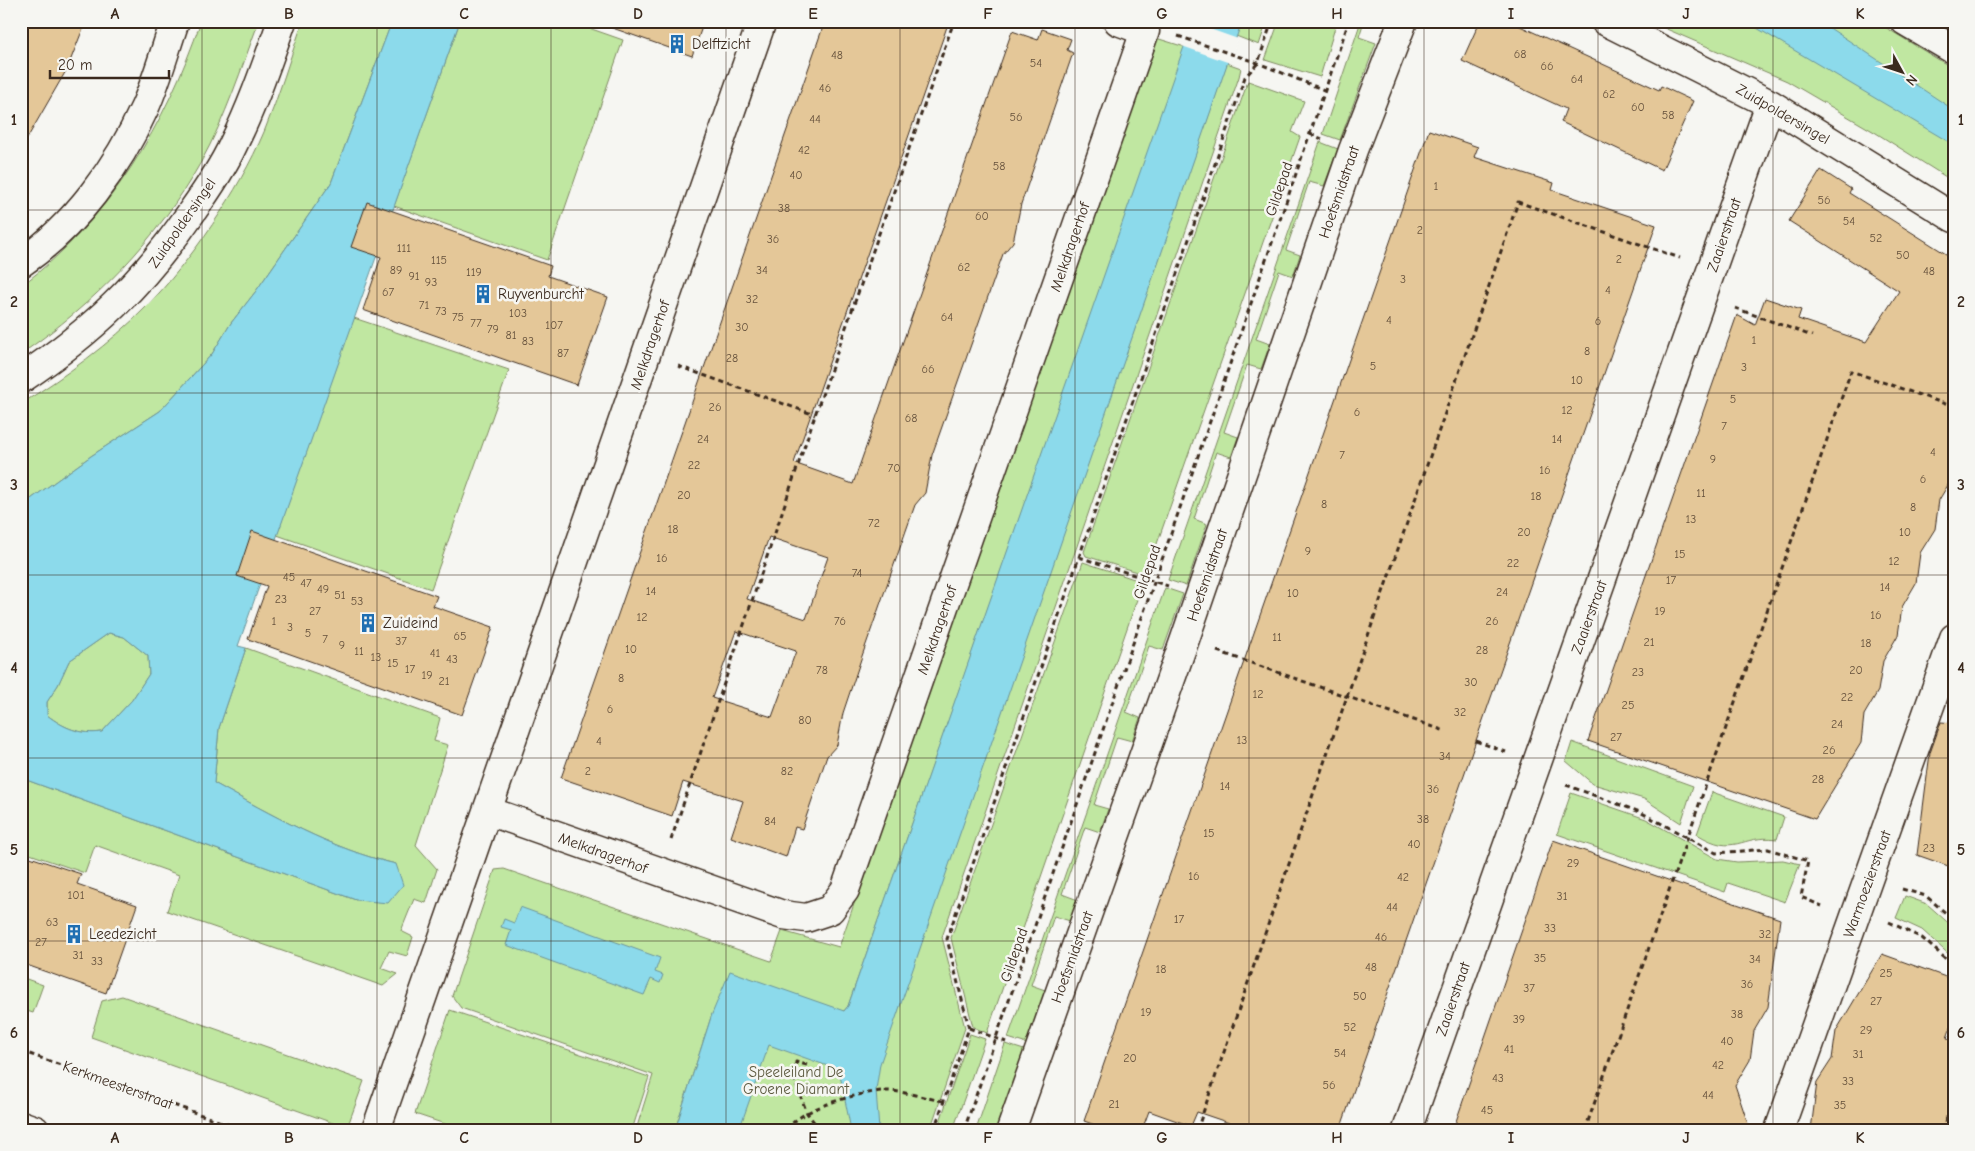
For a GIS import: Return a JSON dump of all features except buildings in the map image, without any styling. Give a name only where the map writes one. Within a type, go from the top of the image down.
[{"type":"street","points":[[21,263],[40,251],[84,205],[118,159],[145,107],[175,21]]},
{"type":"street","name":"Zuidpoldersingel","points":[[21,379],[54,357],[93,326],[129,292],[164,252],[233,146],[258,88],[282,21]]},
{"type":"street","name":"Melkdragerhof","points":[[376,1130],[762,21]]},
{"type":"street","name":"Melkdragerhof","points":[[488,811],[659,873],[783,915],[806,918],[830,910],[845,890],[1145,30],[1118,21]]},
{"type":"street","name":"Hoefsmidstraat","points":[[1011,1130],[1200,596],[1353,150],[1403,21]]},
{"type":"street","name":"Zuidpoldersingel","points":[[1605,21],[1770,104],[1954,218]]},
{"type":"street","points":[[1905,21],[1954,50]]},
{"type":"street","name":"Zaaierstraat","points":[[1407,1130],[1770,104]]},
{"type":"street","name":"Warmoezierstraat","points":[[1780,1130],[1954,638]]},
{"type":"street","points":[[21,1125],[35,1130]]},
{"type":"path","points":[[659,873],[954,21]]},
{"type":"path","points":[[934,1130],[969,1028],[947,940],[1245,77],[1258,63],[1272,21]]},
{"type":"path","name":"Gildepad","points":[[964,1130],[1156,582],[1349,21]]},
{"type":"path","points":[[1172,34],[1258,63],[1324,90]]},
{"type":"path","points":[[1197,1130],[1518,202],[1712,269]]},
{"type":"path","points":[[1702,297],[1812,336]]},
{"type":"path","points":[[647,354],[816,415]]},
{"type":"path","points":[[1585,1130],[1851,372],[1954,408]]},
{"type":"path","points":[[1079,557],[1200,596]]},
{"type":"path","points":[[1184,639],[1446,730]]},
{"type":"path","points":[[1533,774],[1640,812],[1716,854],[1768,848],[1808,861],[1801,897],[1824,907],[1857,912]]},
{"type":"path","points":[[1897,897],[1900,888],[1926,896],[1954,920]]},
{"type":"path","points":[[1890,913],[1887,922],[1922,938],[1954,966]]},
{"type":"path","name":"Kerkmeesterstraat","points":[[21,1051],[244,1130]]},
{"type":"path","points":[[806,1065],[796,1062],[794,1079],[807,1114],[820,1130]]},
{"type":"path","points":[[787,1130],[797,1119],[837,1100],[883,1091],[943,1101]]},
{"type":"path","points":[[1942,1130],[1954,1097]]},
{"type":"green space","points":[[201,21],[259,21],[226,110],[201,162],[165,218],[122,268],[74,313],[21,354],[21,286],[53,260],[81,231],[131,167],[152,133],[170,97]]},
{"type":"green space","points":[[303,21],[392,21],[331,183],[256,291],[231,323],[212,354],[160,411],[91,456],[21,506],[21,404],[70,371],[132,321],[163,289],[197,247],[228,201],[254,155],[275,105]]},
{"type":"green space","points":[[460,21],[569,21],[623,40],[547,260],[394,206]]},
{"type":"green space","points":[[1242,21],[1267,21],[1259,45],[1236,36]]},
{"type":"green space","points":[[1279,21],[1337,21],[1320,77],[1265,60]]},
{"type":"green space","points":[[1361,21],[1364,21],[1359,37],[1376,43],[1340,140],[1323,134]]},
{"type":"green space","points":[[1648,21],[1875,21],[1954,69],[1954,182],[1876,133],[1787,81]]},
{"type":"green space","points":[[1156,38],[1185,47],[848,1006],[844,1011],[712,1014],[675,1130],[636,1130],[653,1075],[461,1008],[452,996],[495,870],[504,869],[771,961],[782,931],[839,947]]},
{"type":"green space","name":"Speeleiland De Groene Diamant","points":[[1227,63],[1241,68],[1239,77],[942,937],[965,1028],[930,1130],[726,1130],[764,1022],[884,1050]]},
{"type":"green space","points":[[1248,81],[1304,101],[1292,132],[1300,137],[1146,575],[1086,556],[1084,552]]},
{"type":"green space","points":[[1320,142],[1338,149],[1324,186],[1309,182],[1286,250],[1300,255],[1293,276],[1279,271],[1256,339],[1270,344],[1261,369],[1247,365],[1224,432],[1238,437],[1231,457],[1216,452],[1194,519],[1207,524],[1186,586],[1168,580]]},
{"type":"green space","points":[[354,318],[509,370],[431,589],[277,535]]},
{"type":"green space","points":[[1083,562],[1143,582],[987,1033],[973,1027],[951,938]]},
{"type":"green space","points":[[1165,588],[1183,594],[1163,650],[1149,646],[1126,712],[1140,718],[1132,741],[1117,737],[1094,805],[1108,809],[1100,832],[1085,827],[1062,894],[1078,900],[1070,921],[1054,916],[1031,985],[1045,990],[1027,1044],[1008,1038]]},
{"type":"green space","points":[[109,633],[124,637],[148,656],[149,674],[132,700],[102,732],[79,731],[66,727],[47,715],[47,702],[58,685],[69,661]]},
{"type":"green space","points":[[246,648],[440,718],[434,741],[448,745],[416,845],[437,869],[426,903],[414,899],[401,931],[413,937],[407,956],[389,951],[381,968],[398,974],[383,986],[167,911],[179,875],[95,845],[85,873],[21,851],[21,778],[356,900],[396,864],[349,850],[302,830],[214,783],[219,728]]},
{"type":"green space","points":[[1572,742],[1693,786],[1681,823],[1644,799],[1593,784],[1566,761]]},
{"type":"green space","points":[[1712,792],[1784,817],[1777,839],[1754,839],[1730,845],[1710,841],[1697,834]]},
{"type":"green space","points":[[1571,793],[1646,819],[1717,859],[1737,862],[1783,860],[1800,864],[1785,902],[1728,883],[1725,892],[1557,834]]},
{"type":"green space","points":[[1905,896],[1927,904],[1954,928],[1954,959],[1922,930],[1896,918]]},
{"type":"green space","points":[[21,977],[43,985],[33,1013],[21,1009]]},
{"type":"green space","points":[[122,996],[364,1081],[347,1128],[91,1037],[102,1001]]},
{"type":"green space","points":[[450,1010],[649,1077],[632,1130],[463,1130],[415,1114]]},
{"type":"green space","points":[[970,1034],[985,1039],[953,1130],[937,1130]]},
{"type":"green space","points":[[1005,1044],[1024,1050],[997,1130],[976,1130]]},
{"type":"water","points":[[392,21],[460,21],[238,646],[246,648],[219,728],[214,783],[302,830],[349,850],[396,864],[403,885],[388,903],[356,900],[21,778],[21,506],[91,456],[160,411],[212,354],[231,323],[256,291],[331,183]],"holes":[[[109,633],[124,637],[148,656],[149,674],[132,700],[102,732],[79,731],[60,724],[47,715],[47,702],[58,685],[69,661]]]},
{"type":"water","points":[[1193,21],[1242,21],[880,1064],[876,1090],[879,1130],[851,1130],[839,1070],[769,1045],[739,1130],[675,1130],[712,1014],[730,971],[844,1011],[848,1006]]},
{"type":"water","points":[[1745,21],[1819,21],[1954,110],[1954,145]]},
{"type":"water","points":[[520,907],[660,958],[655,972],[663,975],[660,983],[651,979],[644,995],[506,945],[511,930],[501,927],[504,919],[514,923]]},
{"type":"pier","points":[[1190,22],[1238,39],[1230,63],[1182,46]]},
{"type":"place","name":"Delftzicht","points":[[677,44]]},
{"type":"place","name":"Ruyvenburcht","points":[[483,294]]},
{"type":"place","name":"Zuideind","points":[[368,623]]},
{"type":"place","name":"Leedezicht","points":[[74,934]]}]
